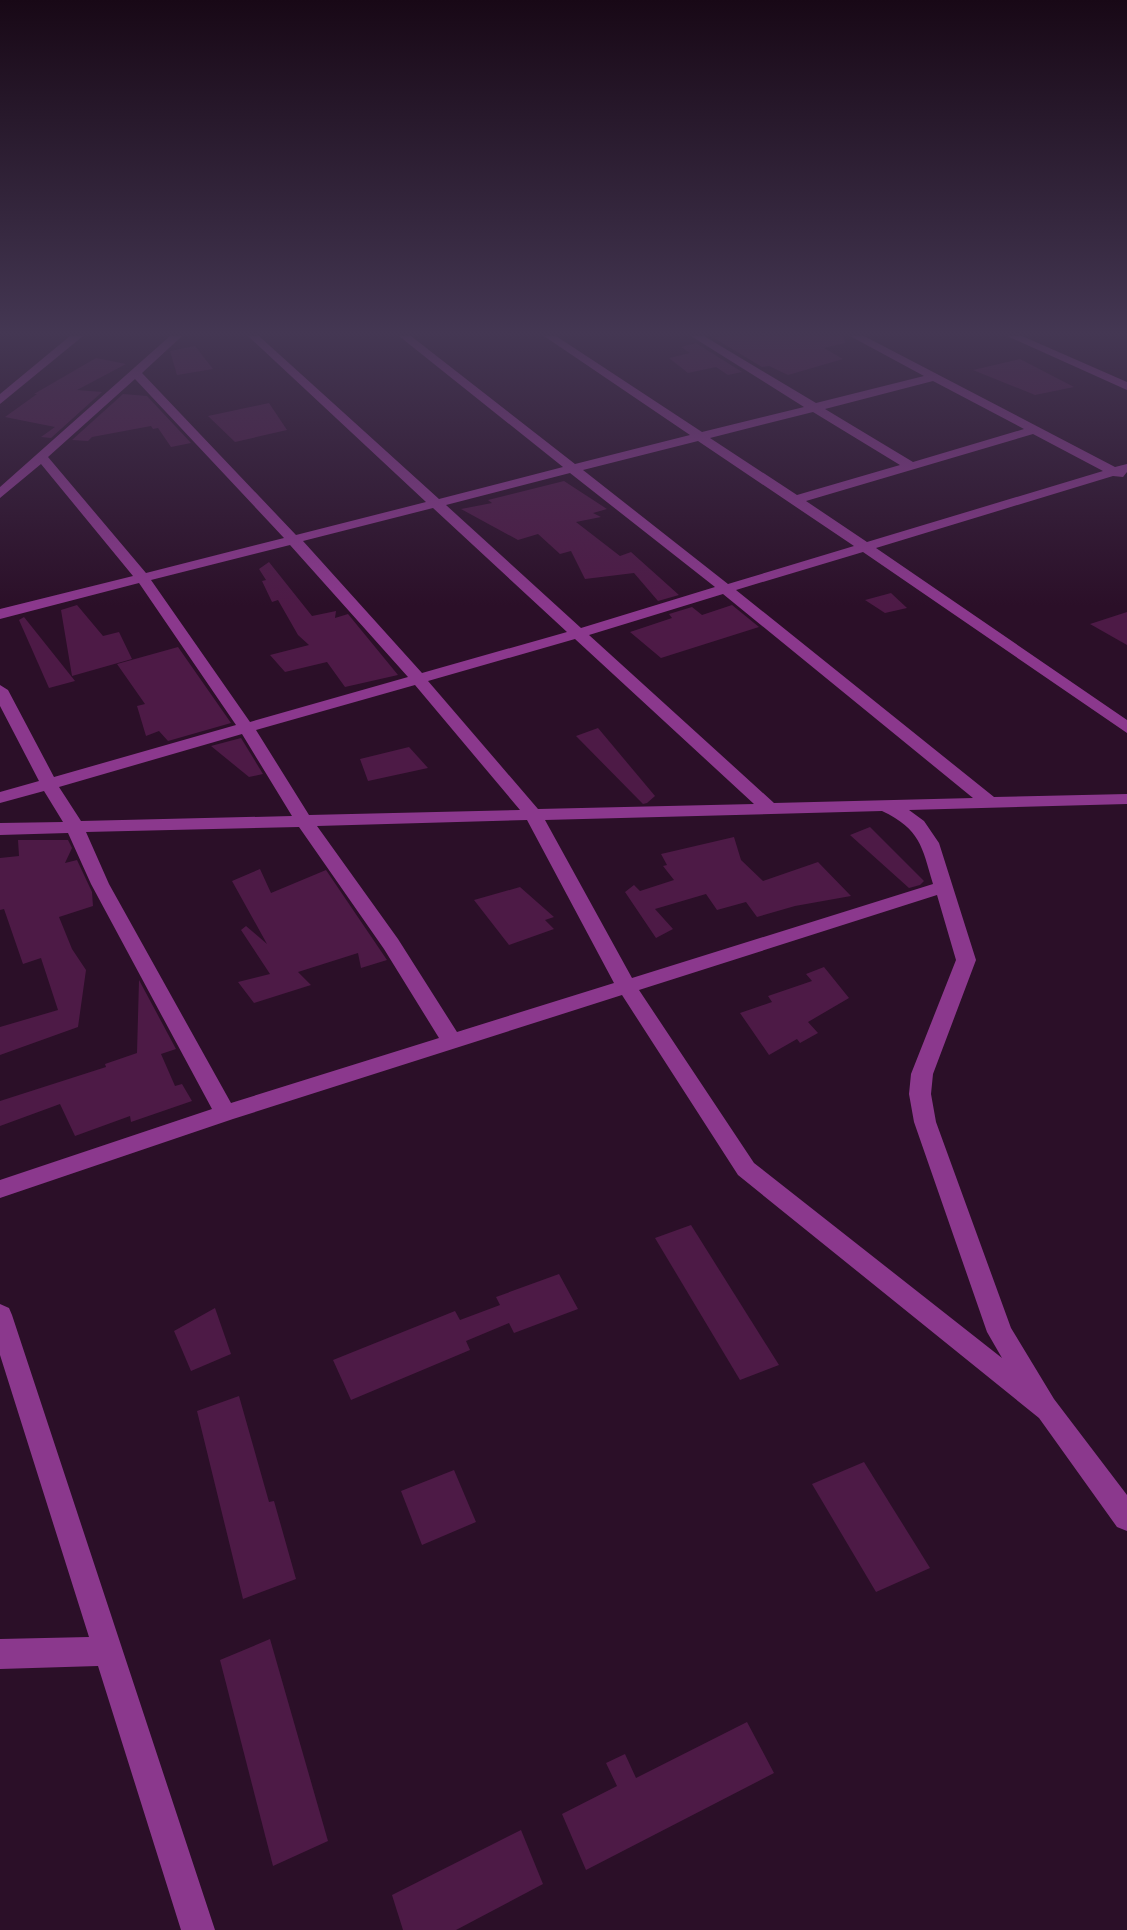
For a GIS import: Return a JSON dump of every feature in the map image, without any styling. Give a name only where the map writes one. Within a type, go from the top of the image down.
[{"type":"street","points":[[0,494],[77,426]]},
{"type":"street","points":[[187,426],[294,539],[419,679],[532,813],[626,986],[746,1169],[1048,1410]]},
{"type":"street","points":[[353,426],[769,808]]},
{"type":"street","points":[[519,426],[990,803]]},
{"type":"street","points":[[684,426],[1127,728]]},
{"type":"street","points":[[0,614],[738,426]]},
{"type":"street","points":[[845,426],[911,466]]},
{"type":"street","points":[[1028,426],[1122,473]]},
{"type":"street","points":[[795,500],[1035,430]]},
{"type":"street","points":[[42,458],[142,577],[247,729],[304,821],[391,944],[452,1042]]},
{"type":"street","points":[[0,469],[23,474]]},
{"type":"street","points":[[0,798],[579,633],[864,546],[1122,473]]},
{"type":"street","points":[[0,690],[75,827],[100,884],[225,1113]]},
{"type":"street","points":[[0,829],[1127,799]]},
{"type":"street","points":[[884,805],[908,815],[922,827],[966,960],[922,1074],[920,1094],[925,1122],[1000,1332],[1048,1410],[1127,1518]]},
{"type":"street","points":[[0,1189],[225,1113],[943,887]]},
{"type":"street","points":[[0,1315],[6,1353],[108,1651],[198,1930]]},
{"type":"street","points":[[0,1654],[108,1651]]},
{"type":"building","points":[[50,426],[64,426],[51,438],[41,437],[55,427]]},
{"type":"building","points":[[87,426],[151,426],[92,437],[88,441],[72,440]]},
{"type":"building","points":[[151,426],[175,426],[191,443],[171,447],[158,428]]},
{"type":"building","points":[[218,426],[284,426],[287,430],[235,442]]},
{"type":"building","points":[[564,481],[607,509],[593,513],[601,517],[576,522],[620,556],[631,552],[679,595],[658,601],[634,573],[585,579],[571,551],[560,554],[538,534],[518,540],[461,509]]},
{"type":"building","points":[[269,562],[312,616],[336,611],[335,618],[348,614],[398,675],[345,687],[327,662],[285,672],[270,655],[309,645],[298,635],[278,600],[272,602],[262,581],[266,580],[259,569]]},
{"type":"building","points":[[891,593],[907,608],[885,613],[865,600]]},
{"type":"building","points":[[77,605],[103,636],[119,632],[132,659],[72,676],[61,610]]},
{"type":"building","points":[[732,605],[759,627],[661,658],[630,632],[672,618],[669,614],[692,607],[702,615]]},
{"type":"building","points":[[1127,612],[1127,645],[1090,624]]},
{"type":"building","points":[[24,617],[75,681],[49,688],[19,620]]},
{"type":"building","points":[[178,647],[231,723],[168,741],[159,731],[146,736],[137,706],[145,704],[117,664]]},
{"type":"building","points":[[598,728],[655,796],[647,803],[643,804],[576,736]]},
{"type":"building","points":[[241,738],[263,774],[249,777],[211,746]]},
{"type":"building","points":[[409,747],[428,768],[368,781],[360,759]]},
{"type":"building","points":[[870,827],[924,881],[920,885],[909,888],[850,835]]},
{"type":"building","points":[[734,837],[741,860],[763,881],[818,862],[851,896],[795,906],[757,917],[746,902],[717,910],[706,894],[655,909],[673,929],[656,938],[625,892],[634,885],[640,891],[674,880],[663,866],[667,865],[661,854]]},
{"type":"building","points":[[18,840],[68,840],[72,848],[65,863],[77,860],[92,892],[93,906],[59,917],[72,949],[86,970],[78,1027],[0,1055],[0,1027],[58,1010],[41,958],[23,964],[4,909],[0,910],[0,858],[19,856]]},
{"type":"building","points":[[260,869],[271,893],[326,870],[387,960],[361,968],[358,953],[298,972],[311,985],[254,1003],[238,982],[270,974],[241,930],[246,926],[267,944],[232,881]]},
{"type":"building","points":[[520,887],[554,917],[545,920],[554,929],[509,945],[474,900]]},
{"type":"building","points":[[824,967],[849,998],[808,1022],[818,1033],[800,1043],[797,1039],[769,1055],[740,1013],[772,1002],[768,996],[812,981],[806,974]]},
{"type":"building","points":[[139,980],[176,1049],[161,1054],[175,1086],[182,1084],[192,1101],[131,1122],[130,1116],[75,1136],[60,1104],[0,1126],[0,1101],[106,1067],[105,1064],[137,1053]]},
{"type":"building","points":[[691,1225],[779,1365],[740,1380],[655,1238]]},
{"type":"building","points":[[559,1274],[578,1309],[514,1333],[509,1323],[466,1341],[470,1350],[351,1400],[333,1360],[455,1311],[460,1320],[500,1305],[496,1297]]},
{"type":"building","points":[[215,1308],[231,1354],[191,1371],[174,1331]]},
{"type":"building","points":[[239,1396],[269,1502],[274,1501],[296,1579],[243,1599],[197,1411]]},
{"type":"building","points":[[864,1462],[930,1568],[876,1592],[812,1484]]},
{"type":"building","points":[[454,1470],[476,1522],[422,1545],[401,1491]]},
{"type":"building","points":[[270,1639],[328,1841],[273,1866],[220,1660]]},
{"type":"building","points":[[747,1722],[774,1773],[586,1870],[562,1814],[617,1786],[606,1763],[625,1754],[636,1778]]},
{"type":"building","points":[[521,1830],[543,1884],[456,1930],[403,1930],[392,1895]]}]
